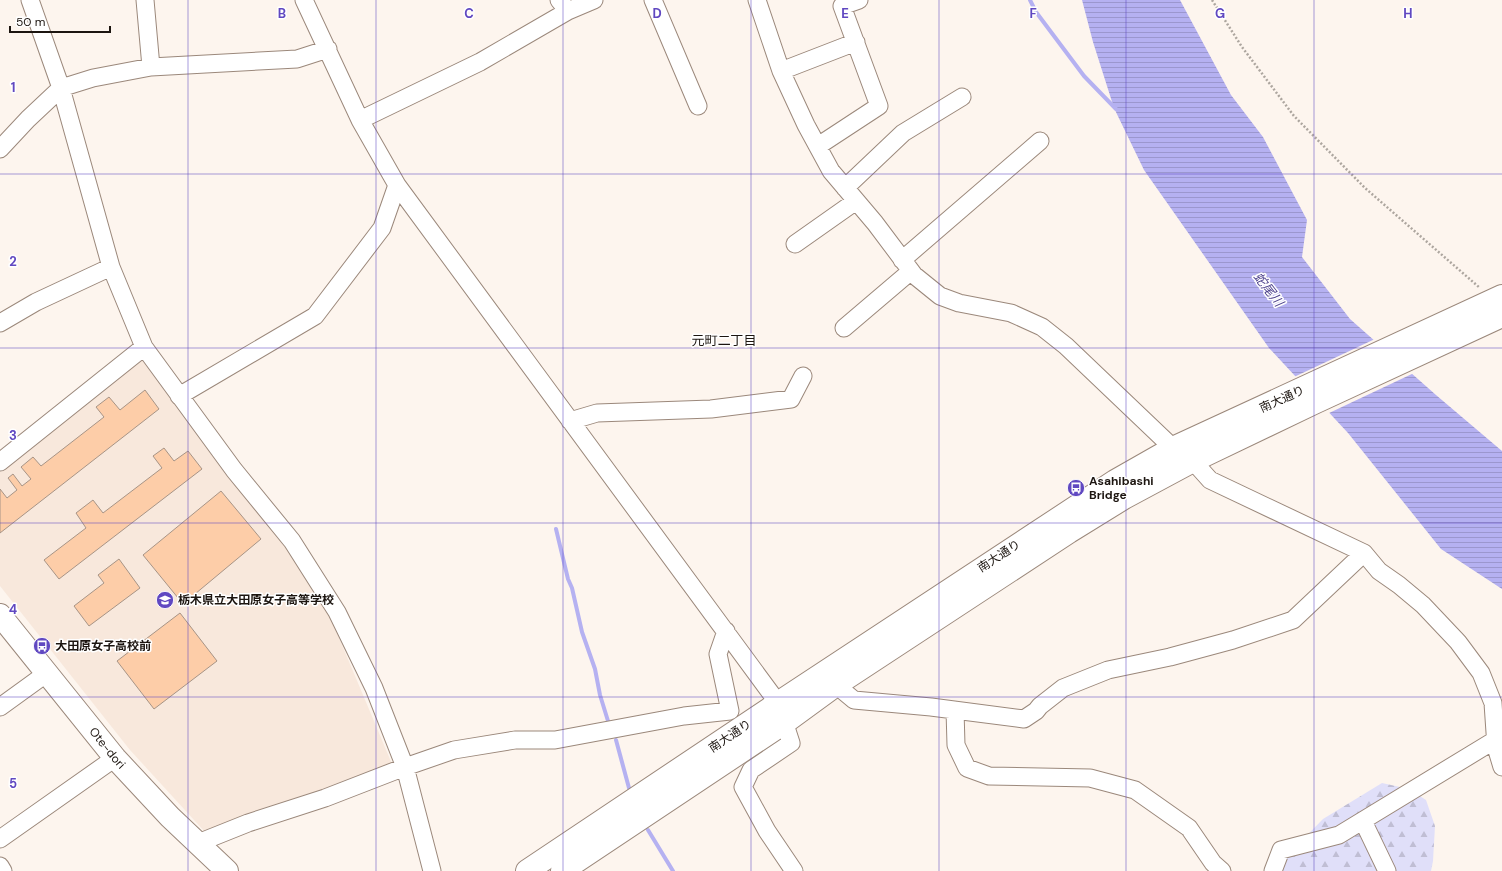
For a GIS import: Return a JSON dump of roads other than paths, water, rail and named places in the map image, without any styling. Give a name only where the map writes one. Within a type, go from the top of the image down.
[{"type":"highway","name":"南大通り","points":[[562,871],[784,723],[836,685],[1069,532],[1124,498],[1308,396],[1495,307]]},
{"type":"highway","name":"南大通り","points":[[528,871],[778,702],[1109,485],[1173,448],[1308,396]]},
{"type":"highway","name":"Ote-dori","points":[[0,615],[115,758],[151,798],[227,871]]},
{"type":"street","points":[[30,0],[61,88],[111,267],[144,347],[234,470],[292,541],[337,612],[374,688],[405,766],[432,871]]},
{"type":"street","points":[[145,0],[151,67]]},
{"type":"street","points":[[304,0],[360,120],[397,185],[778,702],[791,743],[751,770],[742,786],[767,831],[794,871]]},
{"type":"street","points":[[360,120],[480,62],[564,6],[594,0]]},
{"type":"street","points":[[653,0],[698,106]]},
{"type":"street","points":[[757,0],[781,71],[806,125],[831,171],[875,223],[914,275],[940,296],[959,303],[1011,313],[1042,327],[1066,346],[1173,448],[1193,461],[1210,480],[1364,553],[1379,571],[1399,584],[1423,604],[1458,642],[1480,673],[1493,703],[1495,740],[1502,767]]},
{"type":"street","points":[[818,146],[879,106],[842,6],[859,0]]},
{"type":"street","points":[[781,71],[856,42]]},
{"type":"street","points":[[0,149],[28,119],[61,88],[93,78],[151,67],[297,59],[328,49]]},
{"type":"street","points":[[845,188],[903,133],[962,97]]},
{"type":"street","points":[[844,328],[906,265],[1040,141]]},
{"type":"street","points":[[179,396],[315,316],[382,228],[397,185]]},
{"type":"street","points":[[795,244],[856,201]]},
{"type":"street","points":[[0,323],[36,302],[111,267]]},
{"type":"street","points":[[0,462],[144,347]]},
{"type":"street","points":[[570,421],[597,413],[711,409],[791,399],[803,376]]},
{"type":"street","points":[[836,685],[854,700],[1024,718],[1036,711],[1040,706],[1063,688],[1108,670],[1170,657],[1233,640],[1293,620],[1364,553]]},
{"type":"street","points":[[198,843],[248,823],[325,798],[405,766],[454,750],[515,740],[555,740],[684,716],[730,710],[718,654],[726,630]]},
{"type":"street","points":[[0,707],[47,673]]},
{"type":"street","points":[[955,710],[956,745],[967,768],[988,776],[1090,778],[1135,790],[1189,828],[1213,863],[1222,871]]},
{"type":"street","points":[[1273,871],[1281,850],[1339,835],[1495,740]]},
{"type":"street","points":[[0,839],[115,758]]},
{"type":"street","points":[[1363,821],[1387,871]]},
{"type":"street","points":[[0,866],[3,871]]},
{"type":"water","name":"蛇尾川","points":[[1082,0],[1180,0],[1231,95],[1263,137],[1307,220],[1302,257],[1350,319],[1502,451],[1502,589],[1441,549],[1348,433],[1269,348],[1144,170],[1114,108],[1093,42]]},
{"type":"waterway","points":[[1030,0],[1036,12],[1084,76],[1116,109]]},
{"type":"waterway","points":[[556,529],[582,632],[595,669],[600,695],[608,721]]},
{"type":"waterway","points":[[616,740],[629,788]]},
{"type":"waterway","points":[[648,830],[673,871]]},
{"type":"place","name":"Asahibashi Bridge","points":[[1076,488]]},
{"type":"place","name":"栃木県立大田原女子高等学校","points":[[165,600]]},
{"type":"place","name":"大田原女子高校前","points":[[42,646]]},
{"type":"district","name":"元町二丁目","points":[[724,340]]}]
